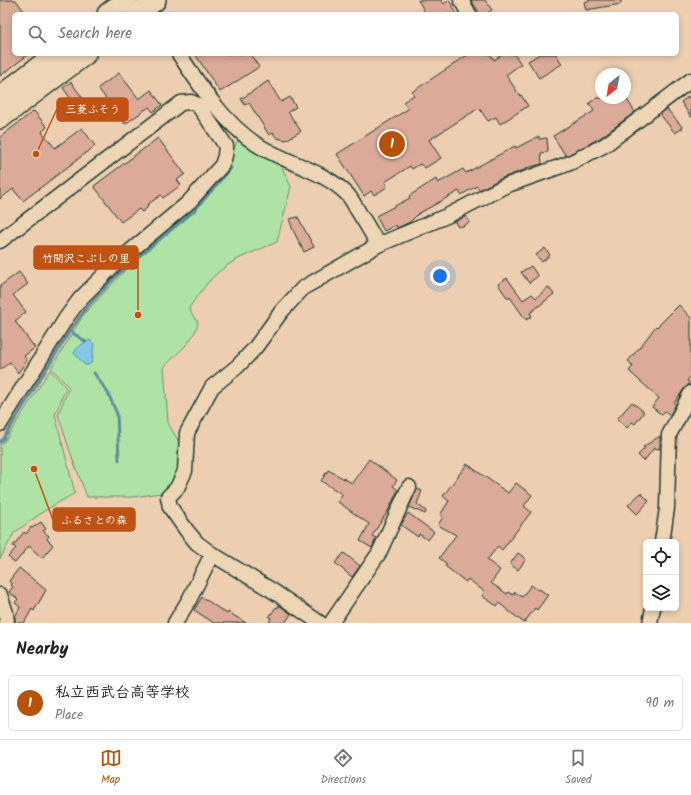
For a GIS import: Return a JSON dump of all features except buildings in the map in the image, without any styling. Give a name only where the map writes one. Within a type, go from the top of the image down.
[{"type":"highway","points":[[111,12],[126,0]]},
{"type":"highway","points":[[0,97],[53,56]]},
{"type":"highway","points":[[0,118],[82,56]]},
{"type":"street","points":[[461,0],[468,12]]},
{"type":"street","points":[[180,56],[217,108],[255,144],[337,185],[349,196],[378,245]]},
{"type":"street","points":[[320,623],[273,591],[212,554],[198,543],[170,507],[168,497],[177,488],[184,471],[187,433],[212,387],[238,366],[255,348],[281,312],[303,288],[378,245],[449,215],[505,186],[570,163],[605,145],[691,80]]},
{"type":"street","points":[[0,241],[181,103],[191,102],[198,105],[226,146],[226,153],[222,165],[189,202],[116,263],[80,298],[0,424]]},
{"type":"street","points":[[662,539],[667,508],[669,435],[691,393]]},
{"type":"street","points":[[332,623],[379,553],[409,486]]},
{"type":"street","points":[[174,623],[189,600],[212,554]]},
{"type":"street","points":[[0,595],[6,613],[7,623]]},
{"type":"street","points":[[650,623],[652,611]]},
{"type":"green space","points":[[241,132],[277,156],[291,187],[277,242],[227,265],[208,283],[189,308],[198,322],[196,329],[185,346],[164,367],[168,423],[180,444],[180,469],[168,492],[133,497],[87,497],[58,415],[69,387],[51,368],[84,314],[189,202],[234,149]]},
{"type":"green space","points":[[50,370],[66,388],[55,415],[75,493],[44,511],[14,533],[0,559],[0,444],[4,442]]},
{"type":"water","points":[[90,340],[94,344],[92,362],[89,365],[85,365],[74,353],[80,345]]},
{"type":"waterway","points":[[0,442],[70,331],[87,307],[120,272],[194,211],[231,168]]},
{"type":"waterway","points":[[70,331],[86,342]]},
{"type":"waterway","points":[[94,373],[108,393],[117,414],[119,460]]},
{"type":"place","name":"私立西武台高等学校","points":[[392,144]]},
{"type":"place","name":"三菱ふそう","points":[[36,154]]},
{"type":"place","name":"竹間沢こぶしの里","points":[[138,315]]},
{"type":"place","name":"ふるさとの森","points":[[34,469]]}]
